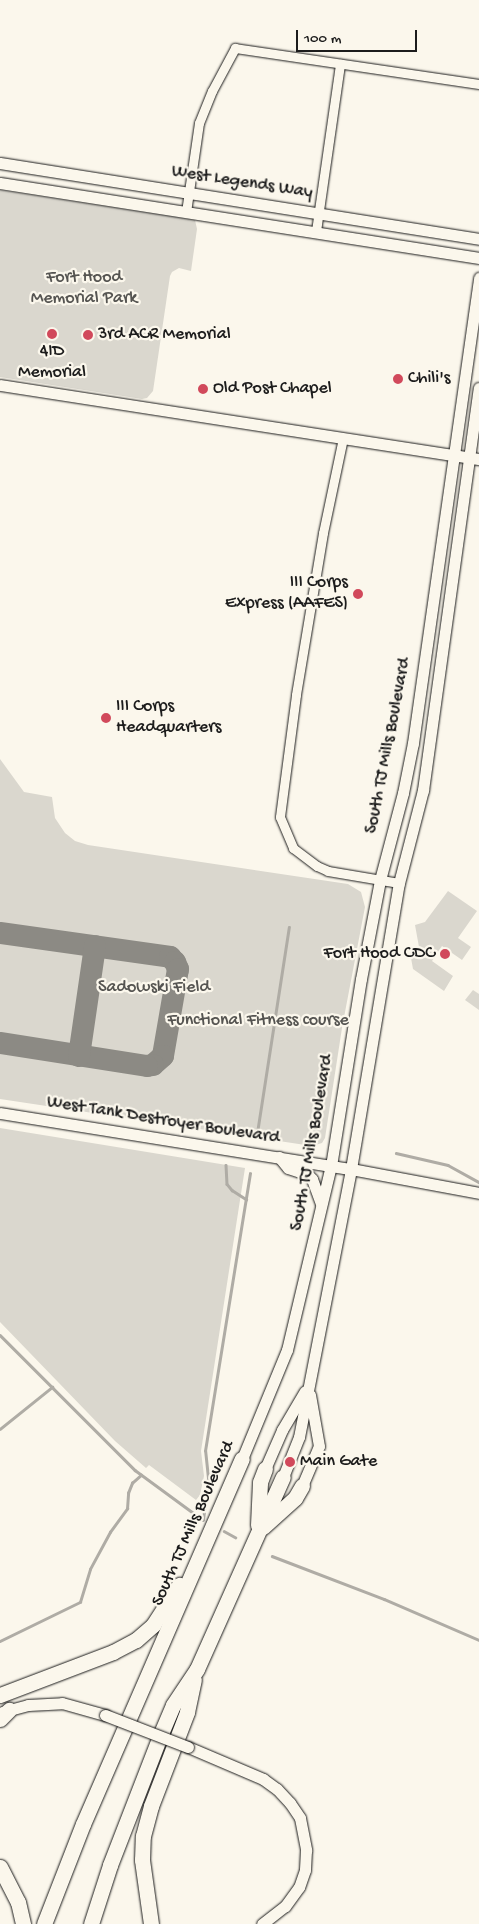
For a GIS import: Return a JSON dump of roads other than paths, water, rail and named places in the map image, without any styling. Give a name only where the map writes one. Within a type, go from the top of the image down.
[{"type":"main road","name":"South TJ Mills Boulevard","points":[[44,1924],[242,1459]]},
{"type":"main road","points":[[258,1532],[295,1498],[283,1477]]},
{"type":"main road","points":[[91,1924],[110,1865],[162,1730],[173,1705],[196,1669],[283,1477]]},
{"type":"main road","points":[[0,1695],[113,1652],[136,1640],[152,1625],[197,1562]]},
{"type":"main road","points":[[151,1924],[142,1860],[143,1836],[150,1806],[187,1712],[196,1669]]},
{"type":"main road","name":"South TJ Mills Boulevard","points":[[54,1924],[70,1860]]},
{"type":"main road","points":[[0,1867],[18,1902],[23,1924]]},
{"type":"street","points":[[186,212],[199,123],[212,91],[235,48],[479,84]]},
{"type":"street","points":[[316,231],[340,64]]},
{"type":"street","name":"West Legends Way","points":[[0,163],[479,239]]},
{"type":"street","name":"West Legends Way","points":[[0,183],[479,258]]},
{"type":"street","name":"South TJ Mills Boulevard","points":[[242,1459],[287,1350],[331,1166],[361,979],[380,880],[404,793],[413,743],[479,278]]},
{"type":"street","points":[[0,385],[474,458]]},
{"type":"street","name":"South TJ Mills Boulevard","points":[[283,1477],[299,1437],[351,1169],[380,983],[399,883],[423,790],[474,458],[479,388]]},
{"type":"street","points":[[343,438],[323,533],[280,802],[280,817],[283,829],[296,852],[317,866],[328,871],[399,883]]},
{"type":"street","name":"West Tank Destroyer Boulevard","points":[[0,1113],[351,1169],[479,1193]]},
{"type":"street","points":[[279,1158],[288,1168],[307,1174],[312,1179],[322,1207]]},
{"type":"street","points":[[283,1477],[319,1446],[308,1386]]},
{"type":"street","points":[[283,1477],[282,1430],[308,1386]]},
{"type":"street","points":[[3,1714],[42,1703],[62,1703],[105,1715],[188,1747],[263,1780],[277,1789],[300,1818],[306,1850],[302,1878],[286,1906],[262,1924]]},
{"type":"waterway","points":[[257,1133],[289,927]]},
{"type":"waterway","points":[[396,1153],[448,1165],[479,1182]]},
{"type":"waterway","points":[[226,1165],[227,1184],[232,1190],[246,1199]]},
{"type":"waterway","points":[[0,1335],[135,1470],[203,1520],[208,1478],[205,1451],[250,1174]]},
{"type":"waterway","points":[[0,1429],[52,1387]]},
{"type":"waterway","points":[[0,1641],[80,1602],[90,1569],[110,1532],[127,1509],[128,1493],[132,1483],[141,1475]]},
{"type":"waterway","points":[[224,1531],[235,1537]]},
{"type":"waterway","points":[[272,1556],[384,1599],[479,1640]]},
{"type":"place","name":"4ID Memorial","points":[[52,334]]},
{"type":"place","name":"3rd ACR Memorial","points":[[88,335]]},
{"type":"place","name":"Chili's","points":[[398,379]]},
{"type":"place","name":"Old Post Chapel","points":[[203,389]]},
{"type":"place","name":"III Corps Express (AAFES)","points":[[358,594]]},
{"type":"place","name":"III Corps Headquarters","points":[[106,718]]},
{"type":"place","name":"Fort Hood CDC","points":[[445,954]]},
{"type":"place","name":"Main Gate","points":[[290,1462]]},
{"type":"park label","name":"Fort Hood Memorial Park","points":[[84,289]]},
{"type":"park label","name":"Sadowski Field","points":[[154,988]]},
{"type":"park label","name":"Functional Fitness course","points":[[258,1021]]}]
